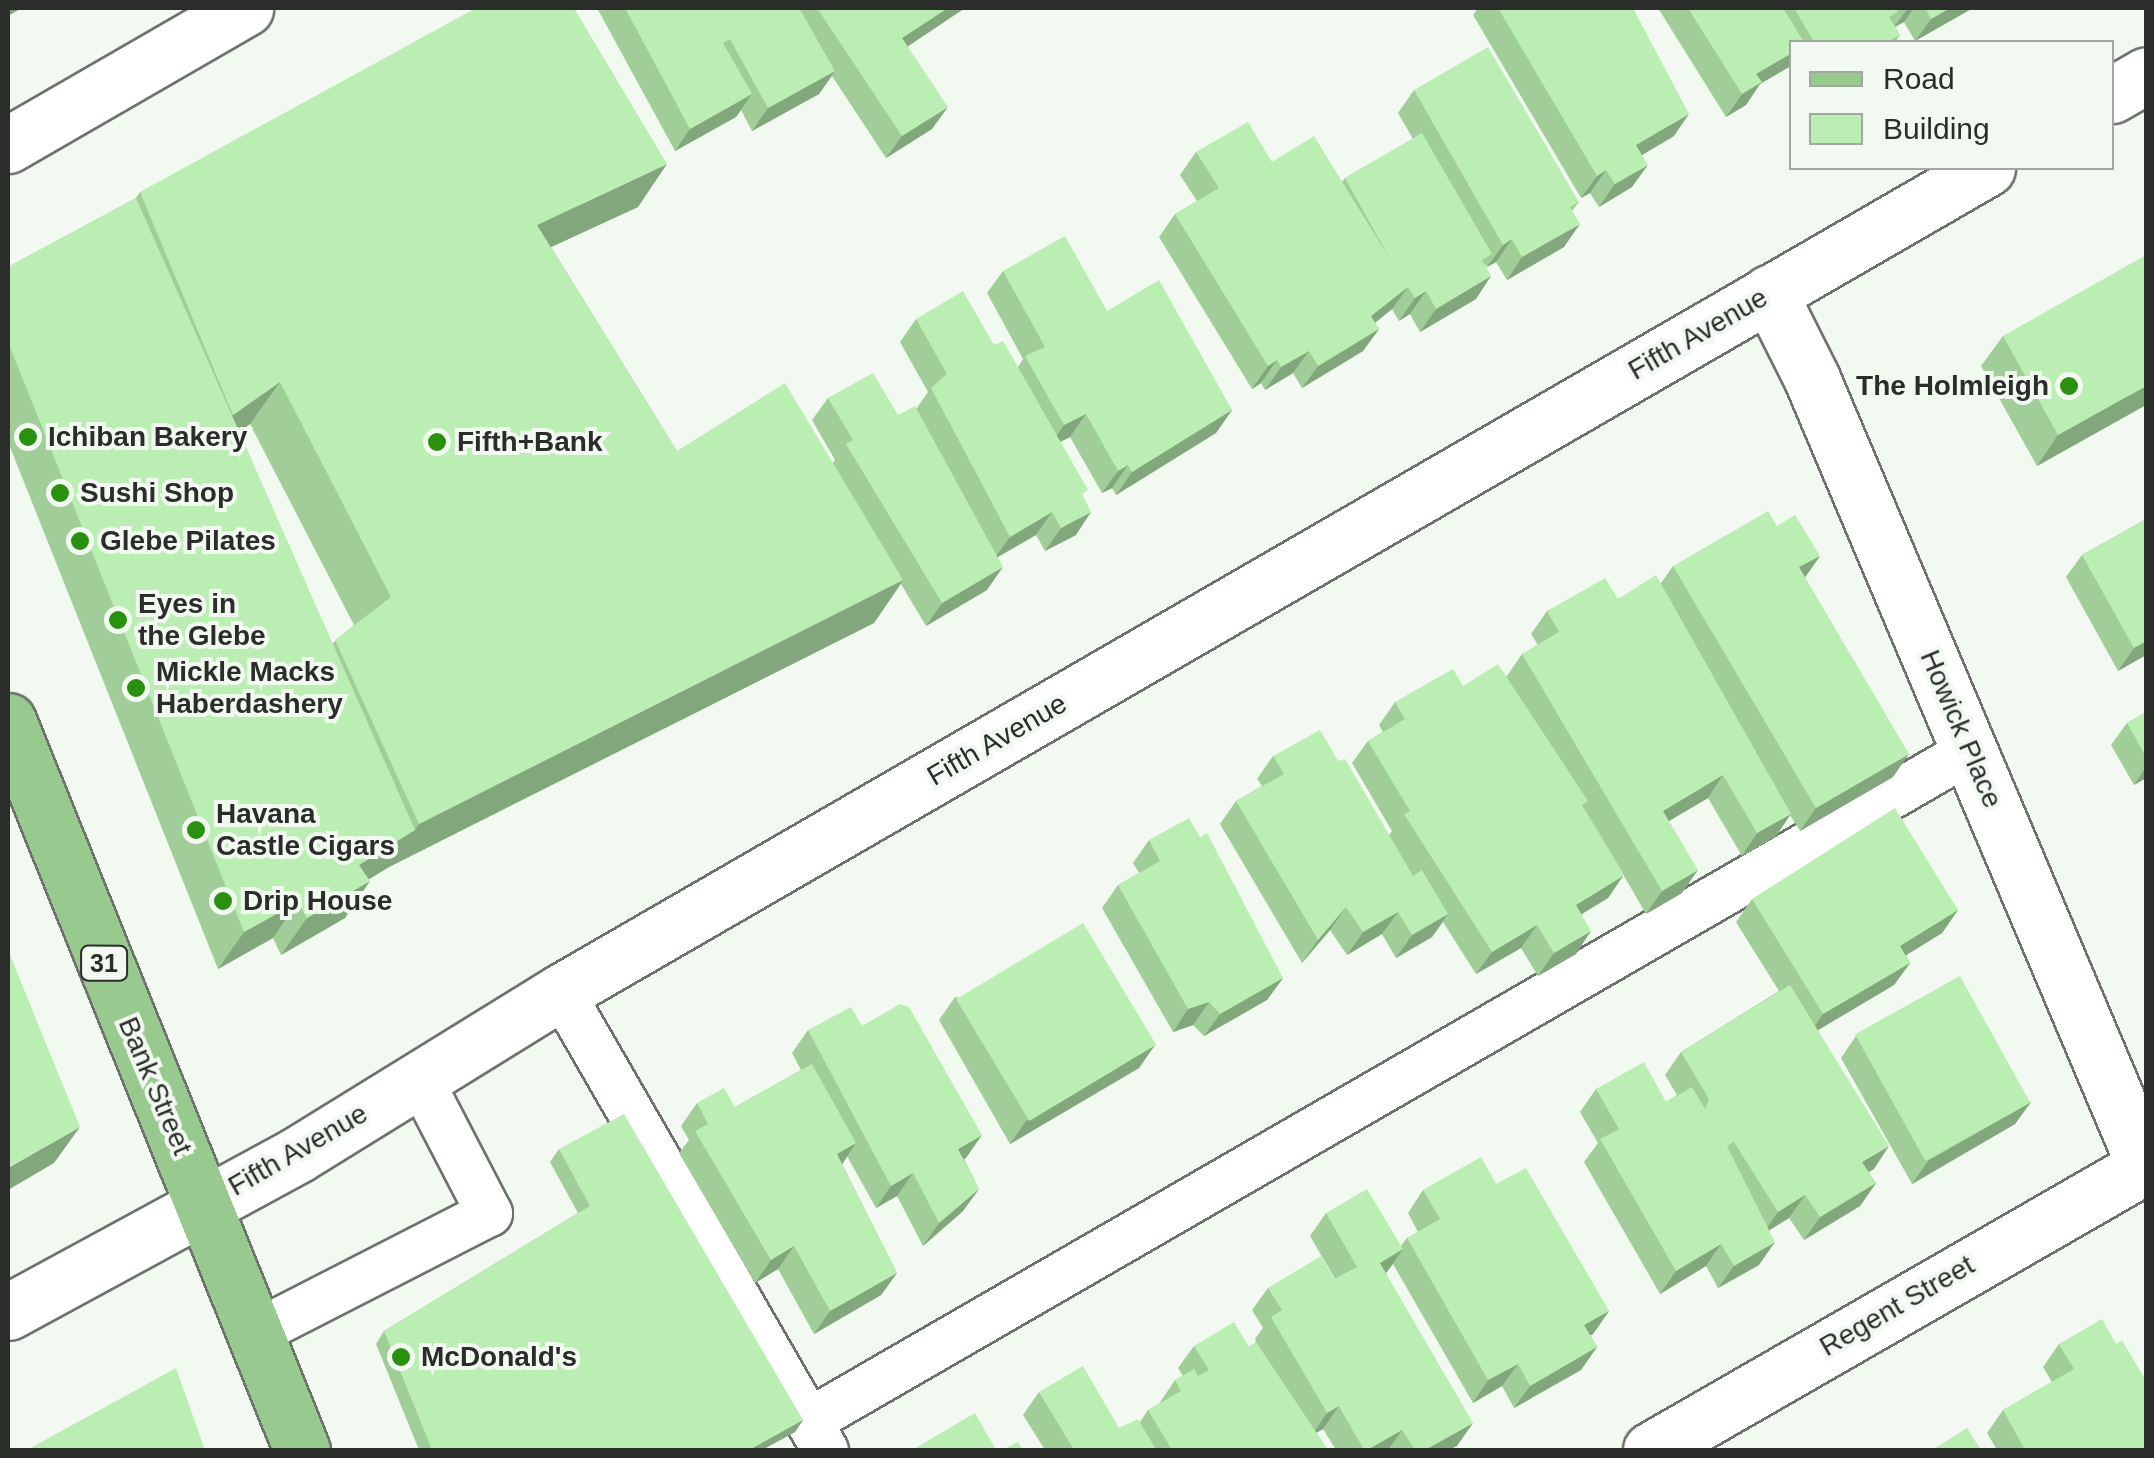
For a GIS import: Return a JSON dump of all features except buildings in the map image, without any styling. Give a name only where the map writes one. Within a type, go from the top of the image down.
[{"type":"main road","name":"Bank Street","points":[[8,721],[302,1450]]},
{"type":"street","points":[[8,146],[245,8]]},
{"type":"street","points":[[2114,94],[2146,74]]},
{"type":"street","name":"Fifth Avenue","points":[[8,1312],[297,1155],[561,992],[1983,170]]},
{"type":"street","name":"Howick Place","points":[[1769,294],[1812,379],[2146,1167]]},
{"type":"street","name":"Regent Street","points":[[1652,1450],[2146,1167]]},
{"type":"lane","points":[[561,992],[816,1436],[1970,750]]},
{"type":"lane","points":[[254,1332],[489,1212],[419,1078]]},
{"type":"place","name":"The Holmleigh","points":[[2069,386]]},
{"type":"place","name":"Ichiban Bakery","points":[[28,437]]},
{"type":"place","name":"Fifth+Bank","points":[[437,442]]},
{"type":"place","name":"Sushi Shop","points":[[60,493]]},
{"type":"place","name":"Glebe Pilates","points":[[80,541]]},
{"type":"place","name":"Eyes in the Glebe","points":[[118,620]]},
{"type":"place","name":"Mickle Macks Haberdashery","points":[[136,688]]},
{"type":"place","name":"Havana Castle Cigars","points":[[196,830]]},
{"type":"place","name":"Drip House","points":[[223,901]]},
{"type":"place","name":"McDonald's","points":[[401,1357]]}]
